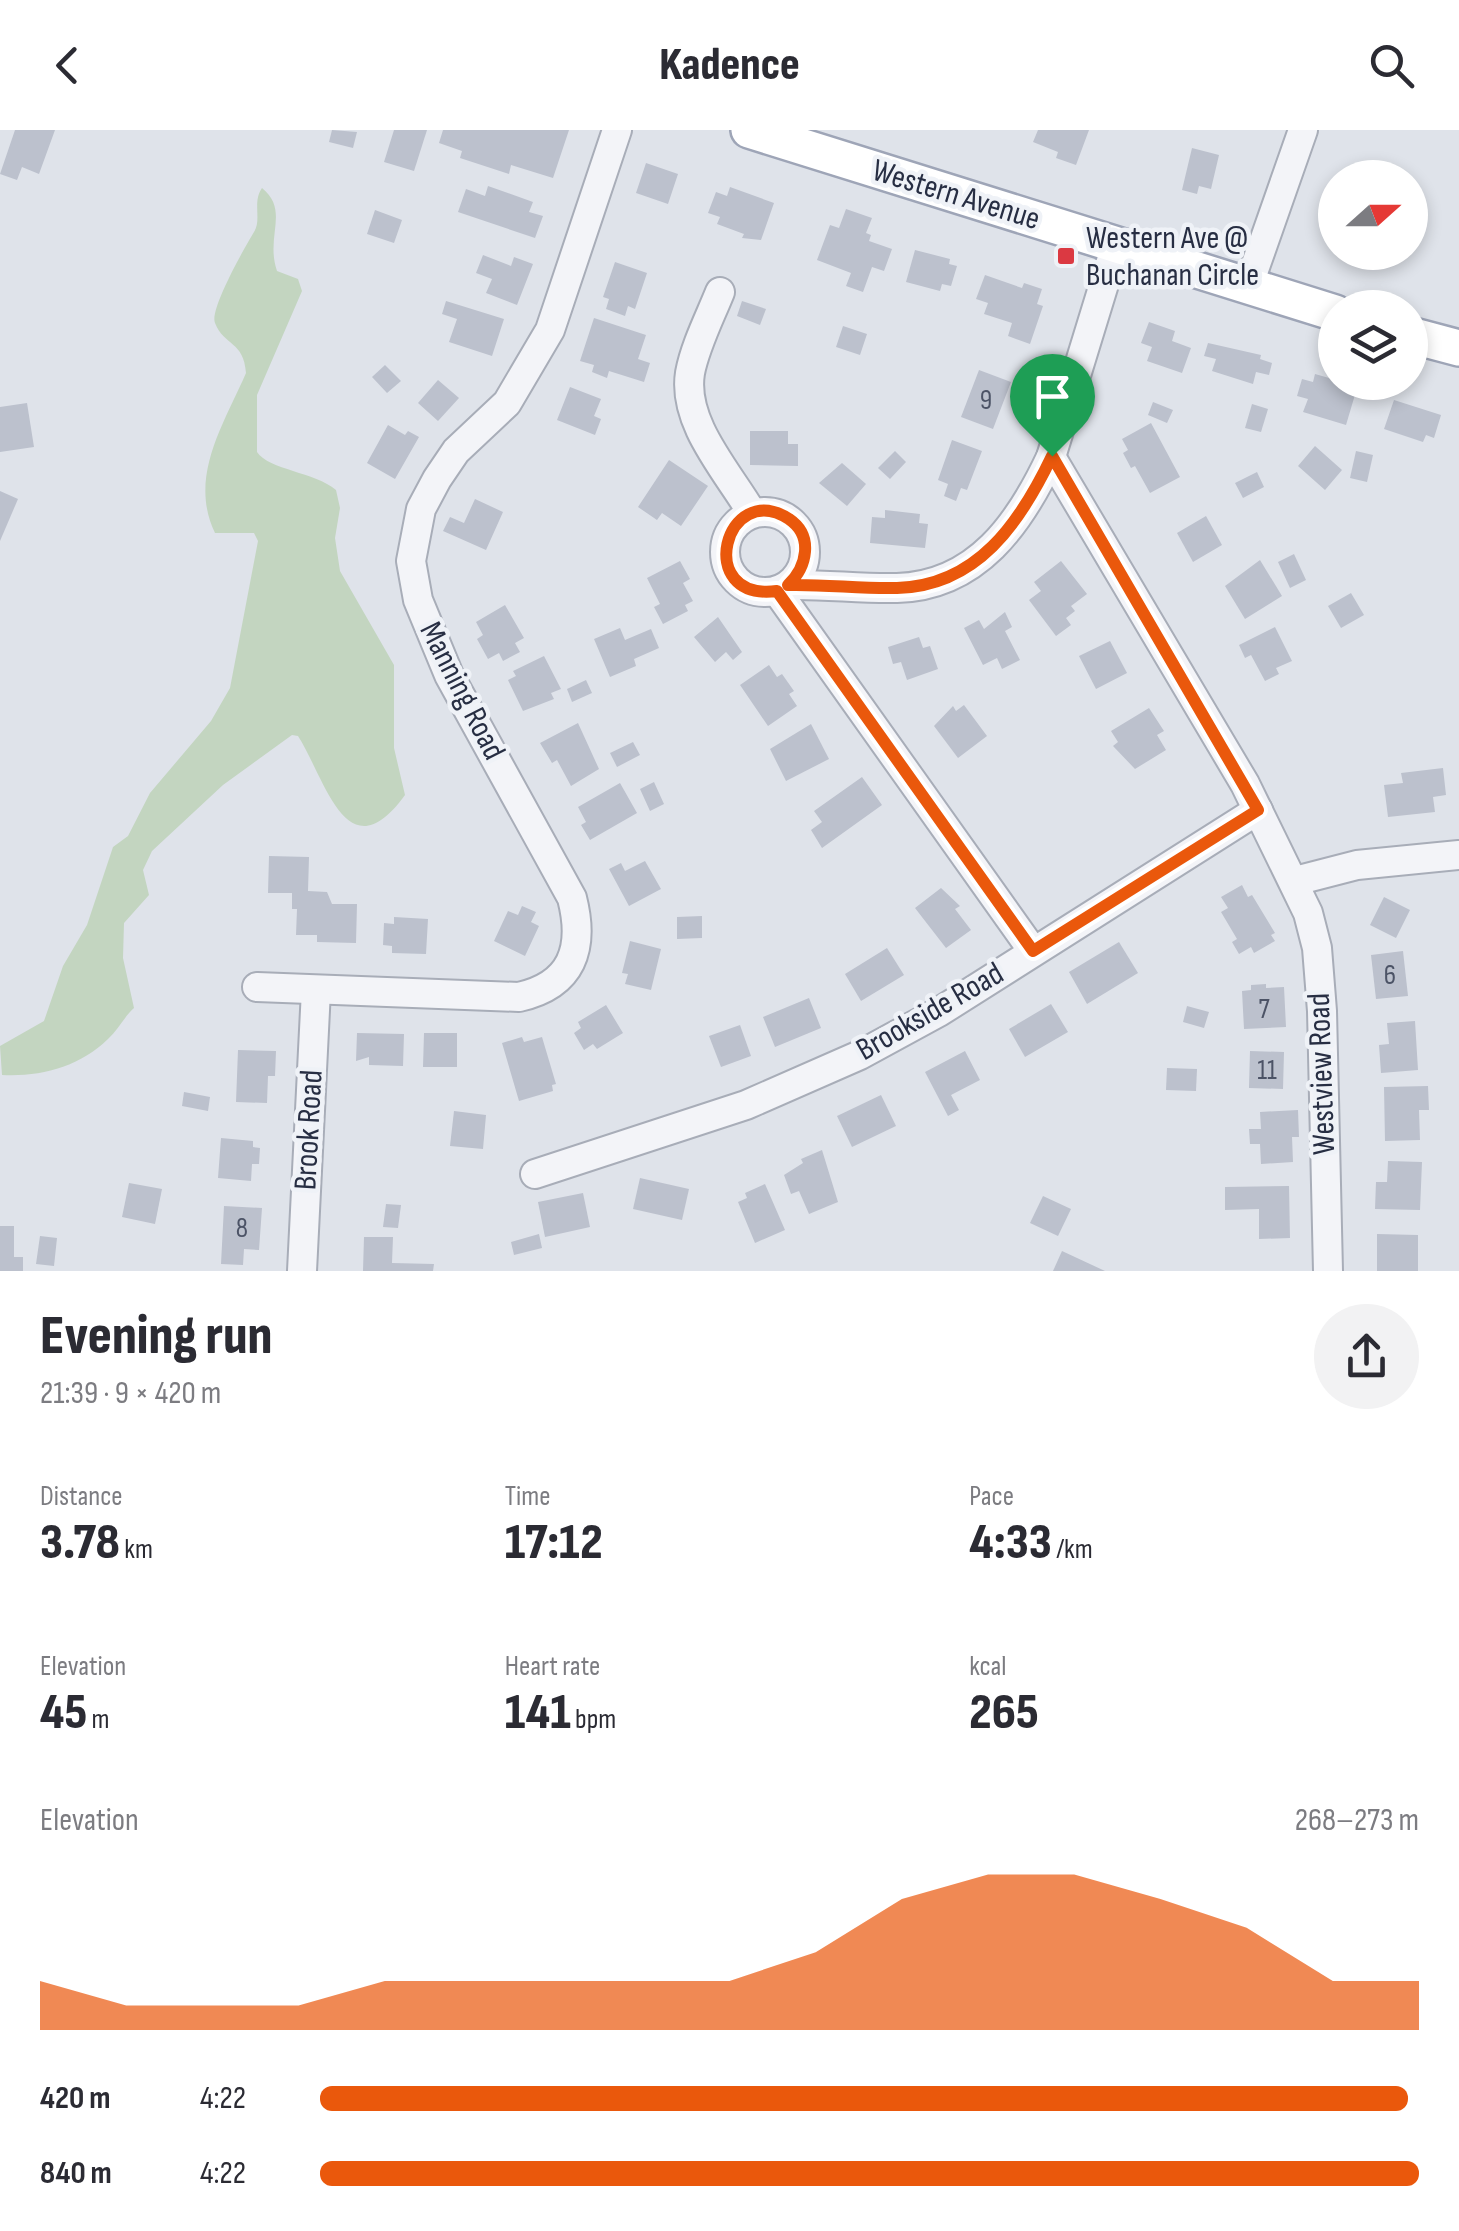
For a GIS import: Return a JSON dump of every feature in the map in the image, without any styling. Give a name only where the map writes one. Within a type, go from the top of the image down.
[{"type":"main road","name":"Western Avenue","points":[[749,130],[1318,308]]},
{"type":"main road","points":[[1428,340],[1459,348]]},
{"type":"street","name":"Manning Road","points":[[257,987],[518,997],[544,992],[563,976],[573,954],[577,936],[572,898],[449,676],[418,600],[411,561],[422,509],[437,479],[456,451],[506,403],[550,330],[618,130]]},
{"type":"street","points":[[1248,287],[1303,130]]},
{"type":"street","points":[[783,588],[803,567],[806,556],[802,533],[775,512],[752,514],[733,527],[728,536],[729,570],[744,586],[755,591],[899,588],[955,576],[979,562],[1000,542],[1052,456],[1116,245]]},
{"type":"street","points":[[720,292],[691,368],[688,394],[711,448],[752,514]]},
{"type":"street","name":"Westview Road","points":[[1052,456],[1258,810],[1295,882],[1316,948],[1322,1011],[1328,1271]]},
{"type":"street","points":[[783,588],[1033,951]]},
{"type":"street","name":"Brookside Road","points":[[535,1174],[746,1105],[892,1038],[1258,810]]},
{"type":"street","points":[[1295,882],[1357,865],[1459,855]]},
{"type":"street","name":"Brook Road","points":[[302,1271],[316,990]]},
{"type":"green space","points":[[262,188],[276,215],[277,271],[298,279],[302,291],[257,395],[257,452],[271,463],[336,490],[340,508],[335,538],[340,571],[394,665],[394,748],[405,795],[385,817],[368,826],[353,823],[340,812],[298,736],[292,735],[223,785],[152,851],[143,870],[149,895],[124,923],[123,958],[134,1008],[115,1032],[97,1049],[72,1063],[45,1072],[2,1075],[0,1046],[44,1021],[63,966],[87,925],[113,847],[128,836],[150,793],[211,721],[230,688],[258,541],[254,533],[215,533],[208,512],[205,492],[212,451],[246,373],[242,355],[223,336],[215,316],[229,278],[256,227]]},
{"type":"building","points":[[15,130],[55,130],[39,174],[22,167],[17,180],[0,174]]},
{"type":"building","points":[[332,130],[357,132],[353,148],[329,142]]},
{"type":"building","points":[[394,130],[427,130],[414,171],[384,162]]},
{"type":"building","points":[[443,130],[569,130],[553,178],[511,165],[509,174],[460,158],[462,151],[439,143]]},
{"type":"building","points":[[1038,130],[1089,130],[1076,165],[1056,158],[1058,152],[1033,142]]},
{"type":"building","points":[[1192,148],[1219,155],[1211,189],[1199,186],[1197,194],[1182,190]]},
{"type":"building","points":[[646,163],[678,174],[668,204],[636,193]]},
{"type":"building","points":[[488,186],[533,202],[529,212],[543,216],[535,238],[458,212],[466,189],[485,196]]},
{"type":"building","points":[[730,187],[774,203],[761,240],[742,238],[744,234],[717,224],[720,217],[708,213],[716,192],[727,196]]},
{"type":"building","points":[[846,209],[872,218],[866,233],[871,235],[869,241],[892,249],[884,271],[872,267],[863,292],[846,286],[851,273],[817,260],[830,225],[839,228]]},
{"type":"building","points":[[375,210],[402,220],[394,243],[367,234]]},
{"type":"building","points":[[915,250],[950,259],[949,264],[957,266],[951,286],[942,284],[940,291],[906,282]]},
{"type":"building","points":[[483,255],[511,266],[514,257],[533,264],[517,305],[486,293],[492,279],[476,273]]},
{"type":"building","points":[[615,262],[647,273],[635,309],[628,306],[625,316],[606,309],[609,299],[603,297]]},
{"type":"building","points":[[985,275],[1022,288],[1024,283],[1042,289],[1037,304],[1043,306],[1030,344],[1008,336],[1012,323],[984,314],[988,303],[976,299]]},
{"type":"building","points":[[446,301],[504,319],[492,356],[449,342],[457,319],[442,314]]},
{"type":"building","points":[[742,301],[766,309],[760,325],[737,316]]},
{"type":"building","points":[[594,318],[646,335],[638,359],[650,363],[644,382],[609,371],[607,378],[592,372],[594,365],[580,361]]},
{"type":"building","points":[[1149,322],[1175,331],[1172,341],[1191,348],[1182,373],[1147,361],[1152,347],[1141,343]]},
{"type":"building","points":[[843,326],[867,334],[860,355],[836,347]]},
{"type":"building","points":[[1208,343],[1261,355],[1260,359],[1272,363],[1269,375],[1256,372],[1253,384],[1212,371],[1216,359],[1204,356]]},
{"type":"building","points":[[385,365],[401,381],[387,393],[372,377]]},
{"type":"building","points":[[979,370],[1011,382],[993,429],[961,417]]},
{"type":"building","points":[[1315,374],[1318,400],[1353,400],[1346,425],[1303,412],[1308,399],[1297,396],[1302,379],[1313,382]]},
{"type":"building","points":[[438,380],[459,398],[438,421],[418,403]]},
{"type":"building","points":[[570,387],[601,399],[594,416],[601,419],[595,435],[557,420]]},
{"type":"building","points":[[1394,400],[1441,415],[1434,438],[1426,435],[1423,442],[1384,429]]},
{"type":"building","points":[[1153,402],[1173,410],[1167,423],[1148,415]]},
{"type":"building","points":[[27,403],[34,447],[0,452],[0,407]]},
{"type":"building","points":[[1252,404],[1268,409],[1261,432],[1245,428]]},
{"type":"building","points":[[1151,423],[1180,477],[1150,493],[1123,453],[1128,450],[1122,439]]},
{"type":"building","points":[[388,425],[405,435],[408,431],[419,437],[395,479],[367,463]]},
{"type":"building","points":[[750,431],[788,431],[788,444],[798,444],[798,466],[750,465]]},
{"type":"building","points":[[952,440],[982,451],[967,490],[961,488],[956,501],[944,496],[948,484],[938,480]]},
{"type":"building","points":[[1315,446],[1342,470],[1325,490],[1298,466]]},
{"type":"building","points":[[895,451],[906,462],[890,479],[878,468]]},
{"type":"building","points":[[1356,451],[1373,455],[1367,482],[1350,478]]},
{"type":"building","points":[[669,460],[708,486],[681,526],[662,513],[657,520],[638,507]]},
{"type":"building","points":[[842,463],[866,484],[847,506],[819,483]]},
{"type":"building","points":[[1257,472],[1264,487],[1243,498],[1235,483]]},
{"type":"building","points":[[0,491],[18,499],[0,541]]},
{"type":"building","points":[[475,499],[503,512],[486,550],[443,531],[450,517],[464,523]]},
{"type":"building","points":[[885,510],[920,514],[919,523],[928,524],[925,548],[870,543],[872,517],[885,518]]},
{"type":"building","points":[[1206,516],[1222,545],[1193,562],[1177,533]]},
{"type":"building","points":[[1294,554],[1306,580],[1290,588],[1278,562]]},
{"type":"building","points":[[1260,560],[1282,596],[1245,619],[1225,586]]},
{"type":"building","points":[[680,561],[690,579],[683,583],[693,601],[685,605],[688,611],[663,624],[654,607],[660,604],[647,578]]},
{"type":"building","points":[[1061,561],[1087,594],[1071,606],[1075,611],[1066,618],[1071,625],[1056,636],[1029,600],[1041,591],[1034,582]]},
{"type":"building","points":[[1351,593],[1364,615],[1341,628],[1328,606]]},
{"type":"building","points":[[505,605],[524,638],[515,643],[520,652],[503,661],[499,653],[488,659],[477,639],[483,635],[476,622]]},
{"type":"building","points":[[1005,612],[1012,627],[1005,631],[1020,660],[1002,669],[997,658],[983,665],[964,628],[979,620],[984,629]]},
{"type":"building","points":[[718,617],[742,652],[733,660],[726,652],[715,662],[694,637]]},
{"type":"building","points":[[1275,627],[1292,661],[1276,668],[1279,674],[1265,681],[1251,655],[1245,658],[1239,645]]},
{"type":"building","points":[[620,628],[625,640],[651,629],[659,648],[634,659],[636,666],[610,677],[594,639]]},
{"type":"building","points":[[919,637],[923,648],[930,646],[938,669],[907,680],[901,662],[893,664],[888,647]]},
{"type":"building","points":[[1110,641],[1127,673],[1096,689],[1079,656]]},
{"type":"building","points":[[544,656],[561,689],[551,693],[554,699],[523,711],[508,680],[516,676],[513,671]]},
{"type":"building","points":[[769,665],[777,677],[782,674],[794,691],[789,694],[797,706],[768,726],[740,685]]},
{"type":"building","points":[[586,680],[592,693],[572,702],[567,689]]},
{"type":"building","points":[[964,705],[987,736],[958,758],[934,726],[953,706],[956,711]]},
{"type":"building","points":[[1149,708],[1164,731],[1157,735],[1166,750],[1135,769],[1113,746],[1118,742],[1111,731]]},
{"type":"building","points":[[578,723],[599,769],[571,786],[557,760],[552,763],[540,743]]},
{"type":"building","points":[[811,724],[829,759],[786,781],[770,749]]},
{"type":"building","points":[[633,742],[640,755],[617,767],[610,753]]},
{"type":"building","points":[[1443,768],[1446,795],[1433,797],[1435,812],[1388,817],[1384,785],[1403,783],[1401,773]]},
{"type":"building","points":[[862,777],[882,805],[822,848],[811,830],[822,822],[814,811]]},
{"type":"building","points":[[654,782],[664,804],[650,811],[640,789]]},
{"type":"building","points":[[620,783],[637,813],[590,840],[581,825],[586,822],[578,807]]},
{"type":"building","points":[[269,856],[309,857],[308,891],[327,892],[332,904],[357,904],[356,943],[317,942],[317,935],[296,935],[297,909],[292,909],[292,893],[268,893]]},
{"type":"building","points":[[645,861],[661,889],[629,906],[609,869],[621,863],[625,871]]},
{"type":"building","points":[[1242,885],[1275,933],[1271,935],[1275,941],[1254,953],[1251,947],[1239,954],[1232,942],[1237,939],[1221,912],[1228,908],[1221,897]]},
{"type":"building","points":[[941,888],[960,906],[955,909],[971,930],[946,948],[915,908]]},
{"type":"building","points":[[1384,897],[1410,910],[1396,938],[1370,925]]},
{"type":"building","points":[[522,906],[536,912],[531,922],[539,926],[525,956],[494,941],[508,911],[518,915]]},
{"type":"building","points":[[702,916],[702,938],[677,939],[677,917]]},
{"type":"building","points":[[394,917],[428,919],[426,954],[392,953],[392,946],[383,945],[384,923],[394,924]]},
{"type":"building","points":[[630,941],[661,949],[651,990],[625,984],[628,974],[622,973]]},
{"type":"building","points":[[1119,942],[1138,973],[1087,1004],[1069,972]]},
{"type":"building","points":[[887,948],[904,975],[861,1001],[845,974]]},
{"type":"building","points":[[1403,951],[1408,996],[1376,999],[1371,955]]},
{"type":"building","points":[[1266,984],[1266,988],[1284,987],[1286,1027],[1244,1029],[1242,991],[1251,990],[1251,985]]},
{"type":"building","points":[[809,998],[821,1028],[775,1047],[763,1017]]},
{"type":"building","points":[[1051,1004],[1068,1032],[1025,1057],[1009,1029]]},
{"type":"building","points":[[606,1005],[623,1033],[597,1049],[593,1044],[584,1050],[574,1033],[581,1028],[578,1022]]},
{"type":"building","points":[[1187,1006],[1209,1012],[1204,1028],[1183,1022]]},
{"type":"building","points":[[1415,1021],[1418,1070],[1381,1073],[1379,1045],[1389,1044],[1387,1023]]},
{"type":"building","points":[[740,1025],[751,1056],[721,1067],[709,1036]]},
{"type":"building","points":[[357,1033],[404,1034],[403,1066],[369,1065],[369,1057],[356,1061]]},
{"type":"building","points":[[424,1033],[457,1033],[457,1067],[423,1067]]},
{"type":"building","points":[[522,1037],[524,1042],[542,1037],[556,1084],[552,1085],[553,1091],[519,1101],[502,1043]]},
{"type":"building","points":[[238,1050],[276,1051],[275,1076],[268,1076],[267,1103],[236,1102]]},
{"type":"building","points":[[965,1051],[980,1080],[951,1095],[959,1110],[948,1116],[925,1072]]},
{"type":"building","points":[[1250,1051],[1284,1052],[1283,1089],[1249,1088]]},
{"type":"building","points":[[1167,1068],[1197,1069],[1196,1091],[1166,1090]]},
{"type":"building","points":[[1428,1086],[1429,1110],[1419,1110],[1420,1140],[1385,1141],[1384,1087]]},
{"type":"building","points":[[184,1092],[210,1097],[208,1111],[182,1106]]},
{"type":"building","points":[[881,1095],[896,1126],[852,1147],[837,1116]]},
{"type":"building","points":[[1298,1110],[1299,1137],[1292,1137],[1293,1162],[1261,1164],[1260,1144],[1250,1144],[1249,1129],[1261,1129],[1260,1112]]},
{"type":"building","points":[[454,1111],[486,1115],[483,1149],[450,1146]]},
{"type":"building","points":[[221,1138],[253,1141],[253,1147],[260,1148],[259,1164],[252,1164],[251,1181],[218,1178]]},
{"type":"building","points":[[822,1150],[838,1202],[809,1214],[799,1191],[791,1194],[784,1175],[803,1163],[801,1159]]},
{"type":"building","points":[[1388,1161],[1422,1162],[1420,1210],[1375,1209],[1376,1182],[1387,1182]]},
{"type":"building","points":[[640,1178],[689,1189],[682,1220],[633,1209]]},
{"type":"building","points":[[129,1183],[162,1189],[155,1224],[122,1217]]},
{"type":"building","points":[[765,1184],[785,1230],[755,1243],[738,1202],[747,1198],[745,1193]]},
{"type":"building","points":[[1289,1186],[1290,1238],[1259,1239],[1259,1209],[1225,1210],[1225,1187]]},
{"type":"building","points":[[583,1193],[590,1227],[545,1237],[538,1202]]},
{"type":"building","points":[[1043,1196],[1071,1209],[1058,1236],[1030,1223]]},
{"type":"building","points":[[386,1204],[401,1205],[398,1228],[383,1227]]},
{"type":"building","points":[[224,1206],[262,1208],[259,1250],[244,1249],[243,1265],[221,1264]]},
{"type":"building","points":[[0,1226],[14,1226],[14,1257],[23,1257],[23,1271],[0,1271]]},
{"type":"building","points":[[539,1234],[542,1248],[514,1255],[511,1242]]},
{"type":"building","points":[[1377,1234],[1418,1235],[1418,1271],[1377,1271]]},
{"type":"building","points":[[40,1236],[57,1238],[54,1266],[36,1264]]},
{"type":"building","points":[[364,1237],[393,1237],[392,1263],[434,1264],[433,1271],[363,1271]]},
{"type":"building","points":[[1062,1251],[1105,1271],[1053,1271]]},
{"type":"place","name":"Western Ave @ Buchanan Circle","points":[[1066,256]]},
{"type":"route","points":[[1052,456],[1258,810],[1033,951],[777,591],[755,591],[744,586],[729,570],[725,548],[733,527],[742,519],[763,511],[775,512],[795,524],[805,544],[803,567],[788,585],[928,585],[979,562],[1000,542],[1052,456]]}]
